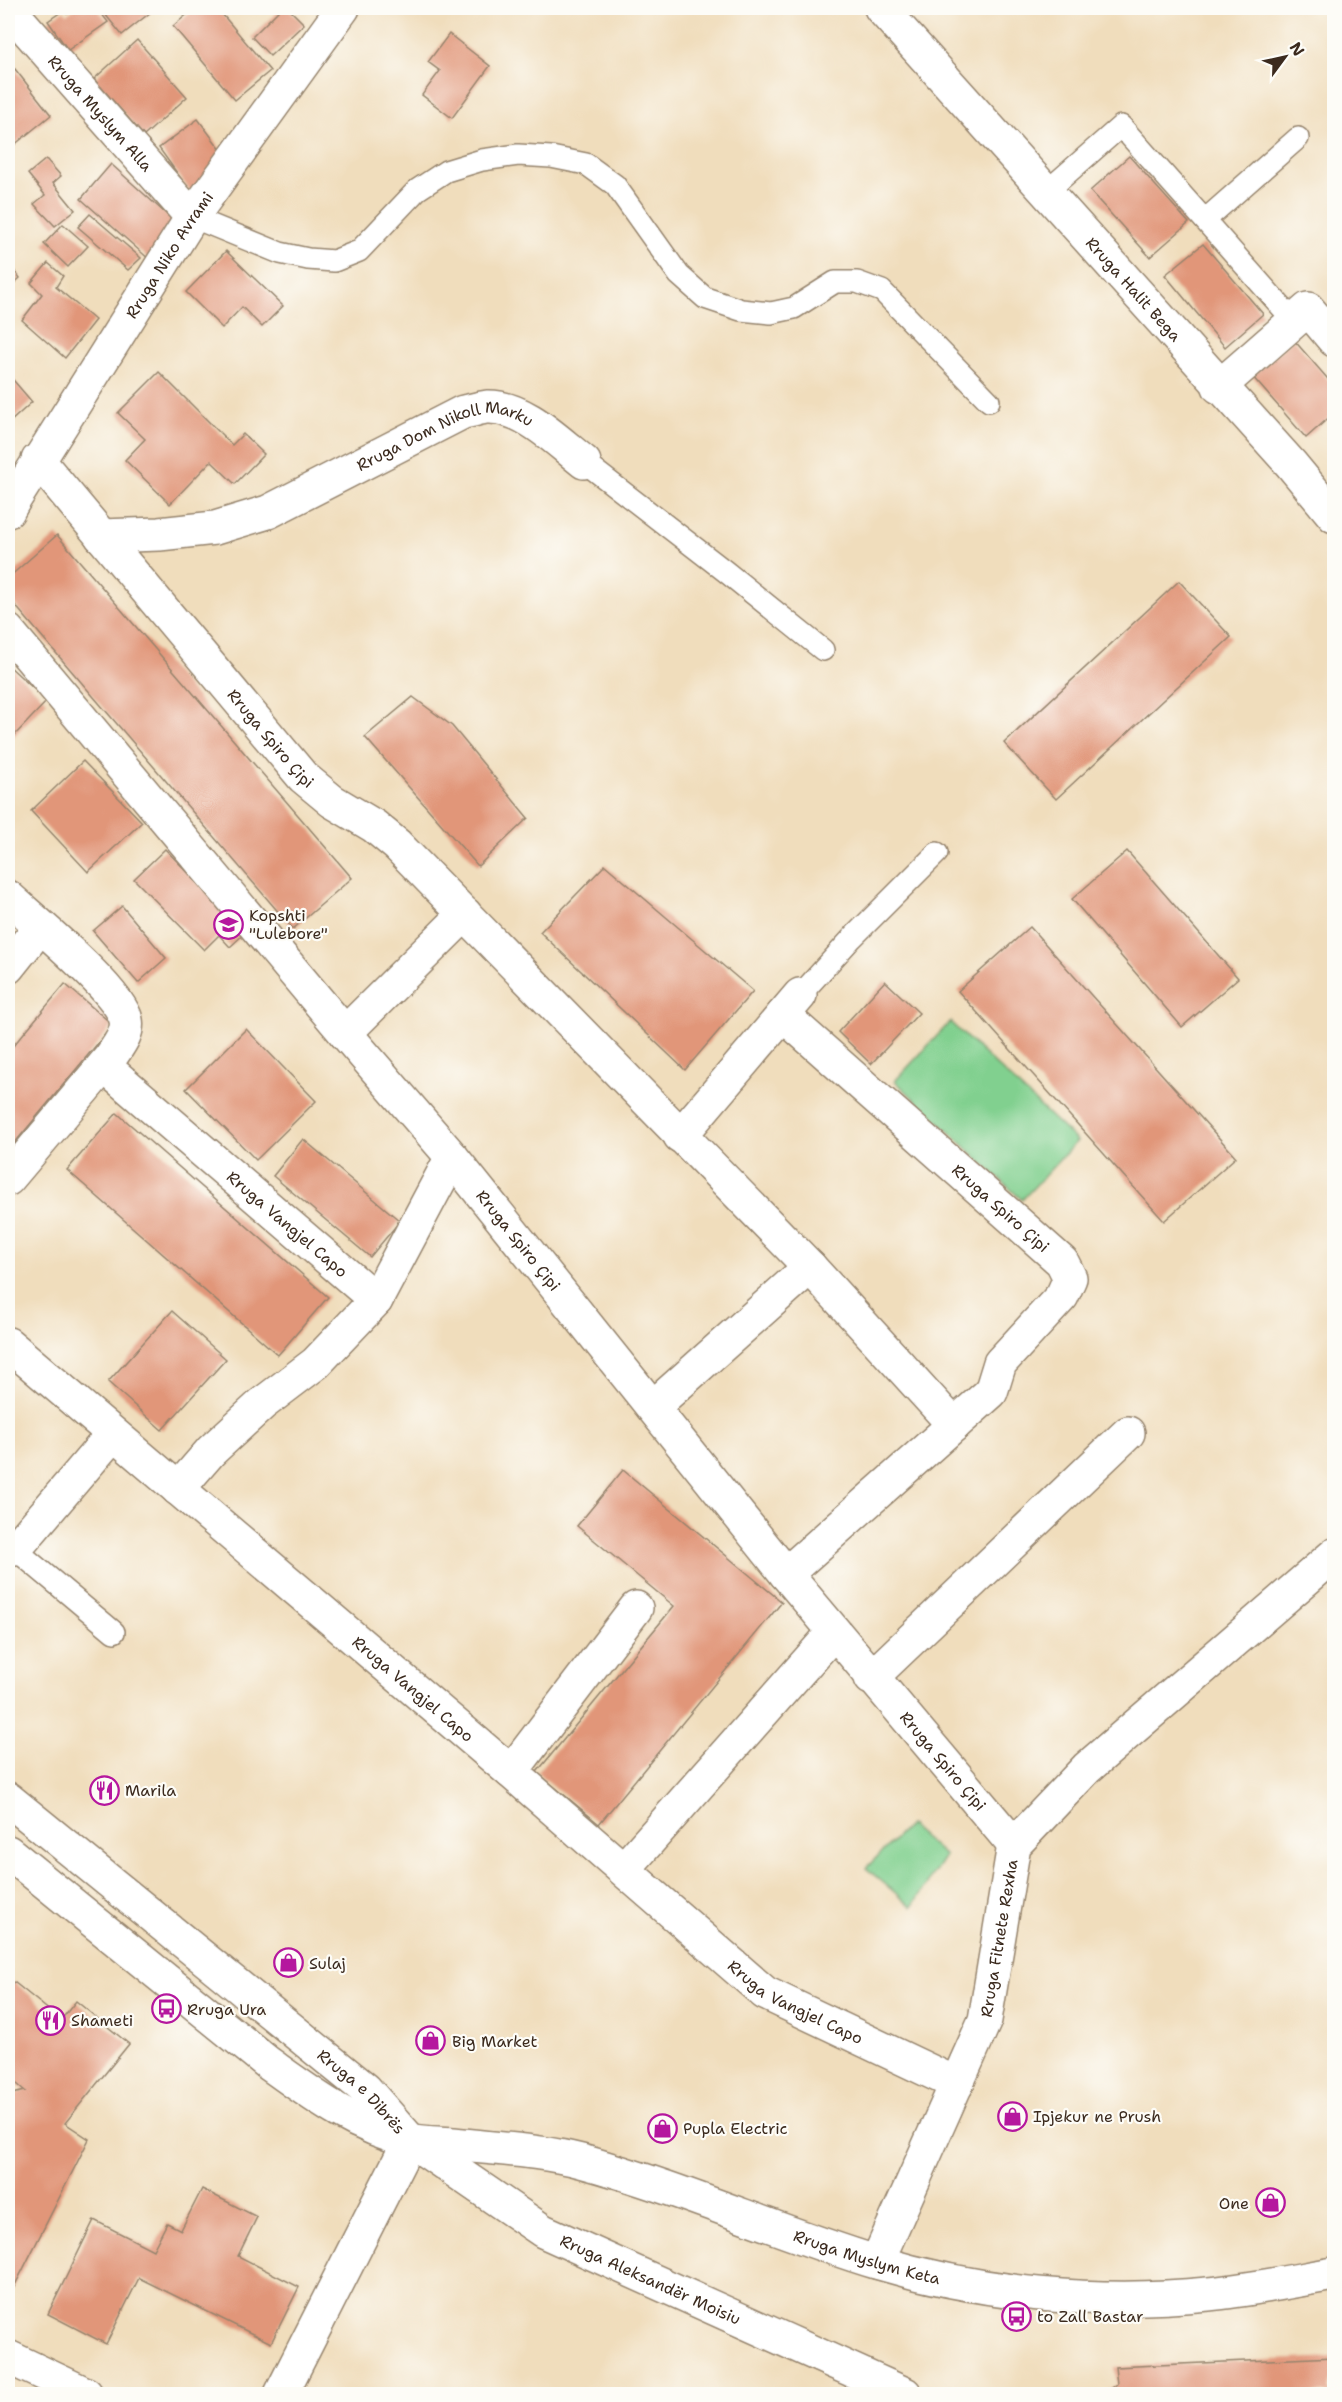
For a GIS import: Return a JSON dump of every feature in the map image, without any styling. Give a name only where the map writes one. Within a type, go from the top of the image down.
[{"type":"street","name":"Rruga Myslym Alla","points":[[8,8],[192,217]]},
{"type":"street","name":"Rruga Niko Avrami","points":[[9,505],[192,217],[342,8]]},
{"type":"street","name":"Rruga Halit Bega","points":[[886,9],[1335,516]]},
{"type":"street","points":[[1219,387],[1322,326]]},
{"type":"street","name":"Rruga Dom Nikoll Marku","points":[[101,536],[159,534],[215,528],[268,512],[463,412],[487,407],[511,411],[535,424],[584,462]]},
{"type":"street","points":[[38,460],[101,536]]},
{"type":"street","name":"Rruga Spiro Çipi","points":[[101,536],[303,777],[332,801],[374,826],[397,845],[810,1267],[954,1425]]},
{"type":"street","name":"Rruga Spiro Çipi","points":[[8,631],[452,1157],[786,1574],[871,1678],[1014,1845]]},
{"type":"street","points":[[8,897],[111,992],[126,1021],[124,1037],[104,1066],[8,1179]]},
{"type":"street","points":[[345,1033],[465,914]]},
{"type":"street","points":[[8,967],[40,927]]},
{"type":"street","points":[[680,1136],[792,1005]]},
{"type":"street","name":"Rruga Spiro Çipi","points":[[786,1574],[991,1392],[1000,1363],[1062,1296],[1070,1278],[1062,1262],[792,1005]]},
{"type":"street","name":"Rruga Vangjel Capo","points":[[104,1066],[376,1300]]},
{"type":"street","points":[[178,1489],[211,1451],[262,1404],[316,1363],[376,1300],[452,1157]]},
{"type":"street","points":[[653,1407],[810,1267]]},
{"type":"street","name":"Rruga Vangjel Capo","points":[[8,1344],[511,1772],[765,1993],[957,2084]]},
{"type":"street","points":[[871,1678],[1128,1433]]},
{"type":"street","points":[[15,1549],[112,1434]]},
{"type":"street","name":"Rruga Fitnete Rexha","points":[[877,2262],[985,2020],[993,1985],[1014,1845],[1087,1768],[1335,1555]]},
{"type":"street","points":[[511,1772],[636,1608]]},
{"type":"street","points":[[624,1869],[834,1632]]},
{"type":"street","name":"Rruga e Dibrës","points":[[8,1799],[365,2089],[410,2140]]},
{"type":"street","name":"Rruga e Dibrës","points":[[8,1852],[268,2063],[308,2092],[347,2118],[410,2140]]},
{"type":"street","points":[[281,2394],[410,2140]]},
{"type":"street","name":"Rruga Myslym Keta","points":[[410,2140],[525,2151],[580,2161],[687,2194],[877,2262],[974,2285],[1060,2295],[1131,2299],[1209,2294],[1335,2274]]},
{"type":"street","name":"Rruga Aleksandër Moisiu","points":[[410,2140],[543,2231],[905,2394]]},
{"type":"street","points":[[8,2357],[83,2394]]},
{"type":"lane","points":[[1046,192],[1121,126],[1205,220],[1322,326]]},
{"type":"lane","points":[[1205,220],[1298,138]]},
{"type":"lane","points":[[192,217],[280,253],[308,259],[334,261],[359,251],[417,190],[446,171],[482,160],[518,155],[551,156],[586,165],[615,185],[679,275],[705,298],[741,310],[771,313],[794,309],[835,282],[857,282],[882,291],[989,400]]},
{"type":"lane","name":"Rruga Dom Nikoll Marku","points":[[584,462],[823,650]]},
{"type":"lane","points":[[792,1005],[852,938],[937,854]]},
{"type":"lane","points":[[15,1549],[114,1632]]},
{"type":"green space","points":[[950,1022],[1077,1141],[1022,1200],[895,1081]]},
{"type":"green space","points":[[909,1825],[945,1856],[912,1907],[866,1868]]},
{"type":"building","points":[[76,8],[97,8],[108,22],[68,50],[48,21],[64,10],[67,14]]},
{"type":"building","points":[[100,8],[156,8],[122,35]]},
{"type":"building","points":[[195,8],[217,8],[270,71],[235,100],[173,26]]},
{"type":"building","points":[[281,8],[288,8],[304,24],[270,56],[252,37]]},
{"type":"building","points":[[449,34],[490,66],[452,118],[422,95],[440,71],[428,62]]},
{"type":"building","points":[[137,40],[187,97],[144,136],[94,79]]},
{"type":"building","points":[[15,69],[51,115],[8,150],[8,76]]},
{"type":"building","points":[[198,119],[230,162],[190,191],[159,148]]},
{"type":"building","points":[[1129,156],[1189,223],[1150,257],[1090,191]]},
{"type":"building","points":[[46,159],[61,176],[53,183],[75,210],[55,226],[34,204],[45,195],[28,174]]},
{"type":"building","points":[[111,164],[176,223],[150,260],[81,199]]},
{"type":"building","points":[[90,214],[141,258],[128,270],[78,227]]},
{"type":"building","points":[[63,224],[88,246],[68,267],[44,244]]},
{"type":"building","points":[[1203,244],[1263,314],[1225,347],[1165,275]]},
{"type":"building","points":[[226,251],[283,306],[262,327],[242,307],[222,328],[186,292]]},
{"type":"building","points":[[8,263],[20,278],[8,289]]},
{"type":"building","points":[[48,263],[63,276],[56,287],[95,320],[65,358],[22,320],[42,294],[31,283]]},
{"type":"building","points":[[1293,339],[1334,386],[1334,413],[1306,438],[1252,376]]},
{"type":"building","points":[[159,372],[232,445],[243,434],[264,454],[235,484],[211,461],[170,504],[125,460],[145,439],[118,413]]},
{"type":"building","points":[[8,374],[32,402],[10,422],[8,419]]},
{"type":"building","points":[[57,535],[352,878],[293,929],[8,597],[8,578]]},
{"type":"building","points":[[1179,581],[1231,637],[1056,799],[1004,743]]},
{"type":"building","points":[[8,665],[47,701],[13,737],[8,732]]},
{"type":"building","points":[[413,697],[452,726],[528,818],[478,866],[365,737]]},
{"type":"building","points":[[83,761],[142,822],[88,872],[31,811]]},
{"type":"building","points":[[165,849],[246,932],[230,947],[219,935],[204,950],[134,879]]},
{"type":"building","points":[[1127,851],[1238,978],[1182,1027],[1072,899]]},
{"type":"building","points":[[605,865],[753,991],[685,1070],[540,932]]},
{"type":"building","points":[[122,906],[166,958],[138,983],[93,931]]},
{"type":"building","points":[[1030,927],[1236,1157],[1164,1221],[958,991]]},
{"type":"building","points":[[885,981],[919,1013],[871,1064],[838,1032]]},
{"type":"building","points":[[65,984],[113,1025],[8,1151],[8,1052]]},
{"type":"building","points":[[246,1029],[316,1101],[256,1160],[186,1089]]},
{"type":"building","points":[[117,1113],[328,1297],[278,1355],[67,1170]]},
{"type":"building","points":[[303,1139],[400,1221],[370,1257],[273,1176]]},
{"type":"building","points":[[172,1311],[226,1359],[162,1430],[108,1382]]},
{"type":"building","points":[[623,1470],[782,1602],[599,1824],[537,1772],[674,1606],[577,1526]]},
{"type":"building","points":[[14,1982],[61,2020],[76,2001],[129,2044],[65,2123],[89,2139],[8,2299],[8,2095],[25,2091],[8,2076],[8,1990]]},
{"type":"building","points":[[202,2189],[257,2217],[238,2256],[299,2287],[271,2343],[139,2278],[106,2344],[48,2314],[94,2220],[153,2250],[167,2223],[181,2230]]},
{"type":"building","points":[[1334,2357],[1334,2375],[1328,2390],[1334,2394],[1104,2394],[1117,2384],[1115,2367]]},
{"type":"place","name":"Kopshti \"Lulebore\"","points":[[228,924]]},
{"type":"place","name":"Marila","points":[[104,1790]]},
{"type":"place","name":"Sulaj","points":[[288,1963]]},
{"type":"place","name":"Rruga Ura","points":[[166,2009]]},
{"type":"place","name":"Shameti","points":[[50,2020]]},
{"type":"place","name":"Big Market","points":[[431,2041]]},
{"type":"place","name":"Ipjekur ne Prush","points":[[1012,2116]]},
{"type":"place","name":"Pupla Electric","points":[[662,2128]]},
{"type":"place","name":"One","points":[[1270,2203]]},
{"type":"place","name":"to Zall Bastar","points":[[1016,2316]]}]
